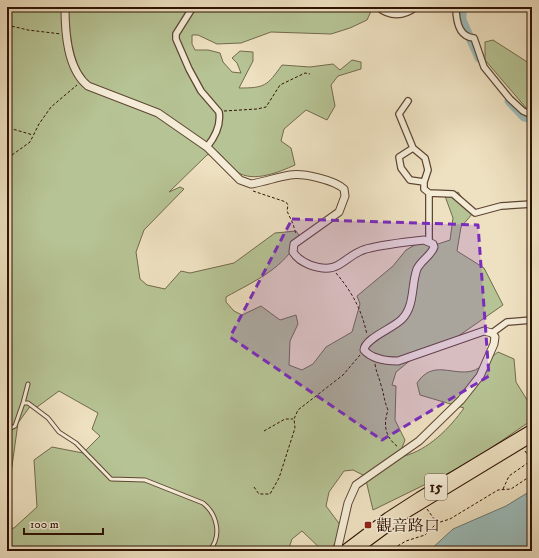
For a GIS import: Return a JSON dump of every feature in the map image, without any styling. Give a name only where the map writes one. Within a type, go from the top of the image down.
[{"type":"main road","name":"15","points":[[343,551],[388,517],[532,428]]},
{"type":"main road","name":"15","points":[[355,551],[423,503],[532,437]]},
{"type":"street","points":[[65,7],[65,35],[70,54],[82,81],[88,86],[158,113],[207,147],[240,180],[251,184],[292,175],[331,182],[344,189],[345,196],[339,212],[292,248],[296,258],[317,267],[332,268],[365,250],[419,240],[429,241]]},
{"type":"street","points":[[193,7],[176,34],[176,39],[189,69],[201,91],[219,112],[219,123],[213,140],[207,147]]},
{"type":"street","points":[[378,7],[387,13],[398,15],[406,13],[416,7]]},
{"type":"street","points":[[456,7],[458,25],[463,34],[471,38],[484,67],[510,99],[523,112],[532,115]]},
{"type":"street","points":[[408,101],[399,114],[413,148],[425,158],[428,170],[424,182],[424,189],[429,193],[453,194],[475,213],[501,206],[532,204]]},
{"type":"street","points":[[413,148],[399,157],[401,168],[410,180],[424,182]]},
{"type":"street","points":[[337,551],[348,503],[356,485],[405,452],[439,423],[480,376],[494,344],[495,337],[492,333],[484,331],[398,361],[386,361],[368,354],[364,350],[368,342],[395,326],[408,311],[418,267],[432,253],[434,247],[429,241],[429,193]]},
{"type":"street","points":[[492,333],[507,322],[532,320]]},
{"type":"lane","points":[[7,430],[15,426],[28,384]]},
{"type":"lane","points":[[23,403],[28,403],[48,418],[59,432],[76,443],[111,479],[146,480],[203,503],[210,508],[217,529],[216,544],[209,551]]},
{"type":"path","points":[[7,25],[28,30],[65,35]]},
{"type":"path","points":[[219,112],[266,107],[280,85],[305,73],[310,74]]},
{"type":"path","points":[[12,155],[30,142],[51,108],[82,81]]},
{"type":"path","points":[[9,128],[34,135]]},
{"type":"path","points":[[251,184],[253,190],[263,195],[276,197],[286,202],[288,205],[287,211],[293,224],[298,242]]},
{"type":"path","points":[[332,268],[347,286],[356,301],[364,320],[368,342]]},
{"type":"path","points":[[254,487],[259,494],[270,494],[279,478],[295,428],[294,419],[298,410],[343,375],[364,350]]},
{"type":"path","points":[[375,357],[376,372],[382,385],[384,402],[388,410],[385,420],[386,433],[396,446],[405,452]]},
{"type":"path","points":[[264,431],[286,419],[294,419]]},
{"type":"path","points":[[502,489],[509,476],[532,460],[521,445]]},
{"type":"path","points":[[389,551],[401,544],[425,535],[437,523],[450,519],[498,490],[511,490],[532,475]]},
{"type":"path","points":[[423,503],[437,523]]},
{"type":"highlighted area","points":[[292,219],[478,225],[489,376],[382,440],[230,337]]},
{"type":"green space","points":[[7,7],[373,7],[367,20],[350,28],[331,34],[271,32],[241,43],[217,44],[198,35],[192,35],[192,44],[195,50],[208,50],[220,53],[223,62],[232,72],[241,73],[237,63],[232,58],[240,51],[253,52],[253,61],[239,88],[260,86],[269,82],[282,65],[310,67],[333,64],[340,70],[352,60],[361,62],[361,69],[338,76],[331,85],[335,106],[327,120],[306,110],[284,129],[281,141],[291,148],[295,165],[282,171],[251,177],[234,170],[218,152],[207,155],[169,192],[180,187],[184,189],[144,230],[136,252],[140,279],[147,285],[165,289],[181,271],[190,273],[234,263],[275,233],[296,231],[300,237],[286,257],[268,273],[226,297],[226,302],[234,311],[242,315],[261,306],[280,320],[296,315],[298,324],[290,341],[289,365],[302,370],[313,364],[326,347],[352,332],[360,304],[357,296],[393,266],[406,250],[422,241],[435,245],[450,240],[453,218],[445,196],[458,192],[473,213],[461,227],[457,251],[484,268],[503,305],[457,337],[423,350],[396,372],[392,385],[396,386],[395,420],[405,440],[400,453],[404,456],[422,449],[438,437],[464,408],[420,395],[417,383],[423,376],[436,370],[457,372],[472,371],[498,352],[514,359],[516,382],[532,408],[532,420],[469,463],[373,510],[365,476],[353,470],[344,471],[329,492],[326,506],[344,530],[331,549],[323,551],[302,531],[292,539],[288,551],[7,551],[7,529],[14,528],[37,507],[34,460],[52,447],[83,453],[100,436],[92,429],[98,413],[59,391],[37,407],[31,405],[18,423],[7,502]]},
{"type":"green space","points":[[493,40],[532,65],[532,112],[527,109],[485,60],[485,42]]},
{"type":"water","points":[[532,490],[532,551],[429,551],[453,529],[506,506]]},
{"type":"waterway","points":[[386,7],[388,10],[402,9],[406,7]]},
{"type":"waterway","points":[[462,7],[462,20],[479,58]]},
{"type":"waterway","points":[[509,101],[524,117],[532,118]]},
{"type":"place","name":"觀音路口","points":[[368,525]]}]
